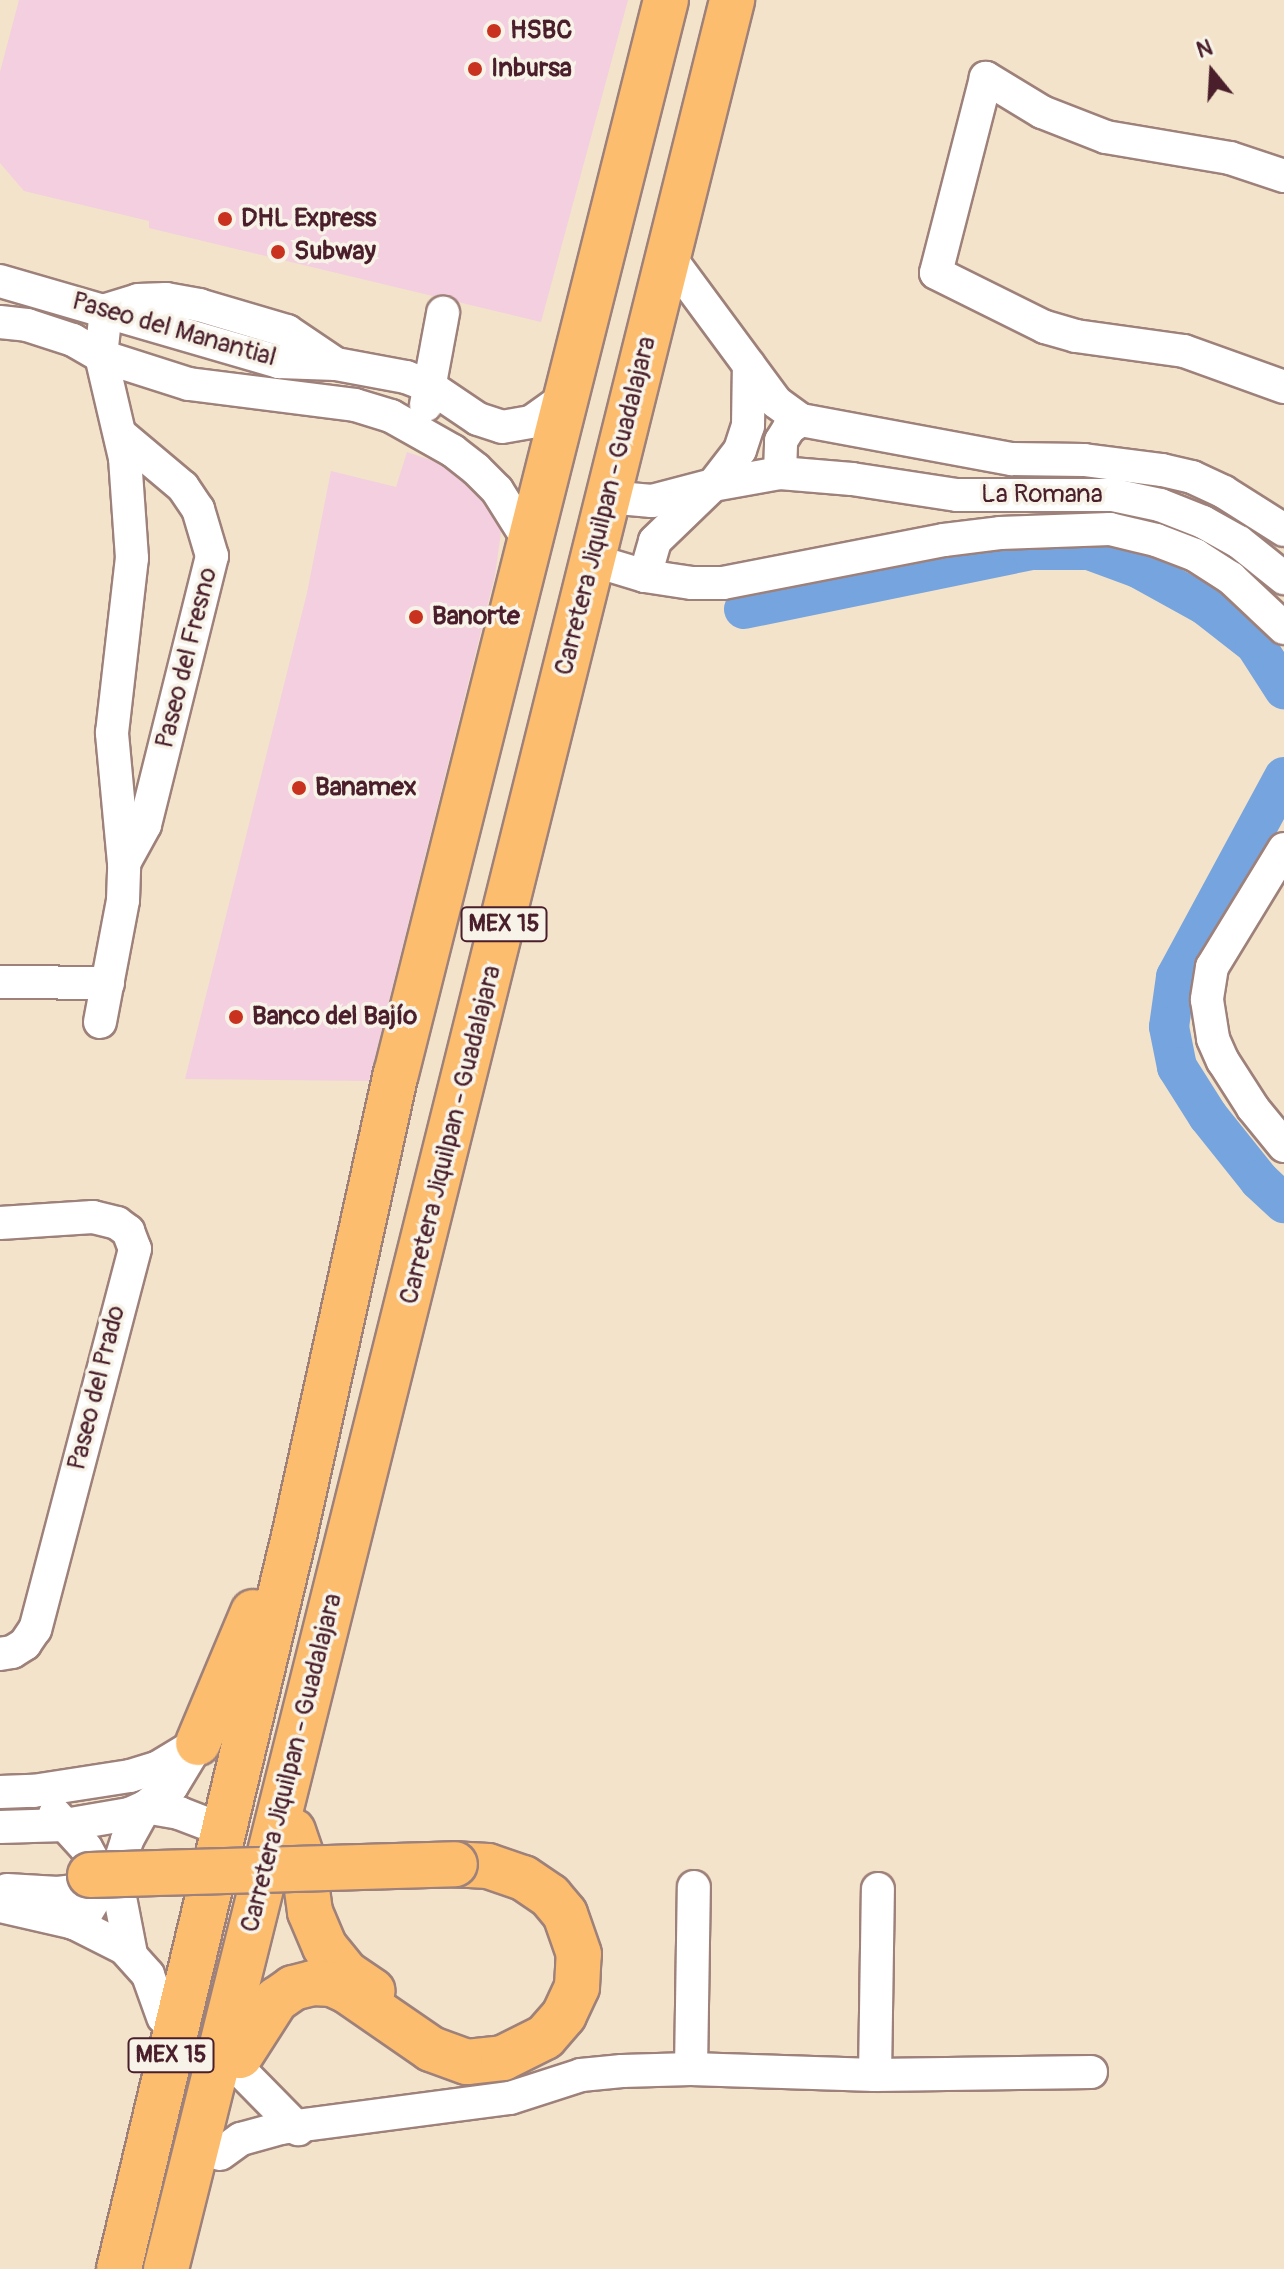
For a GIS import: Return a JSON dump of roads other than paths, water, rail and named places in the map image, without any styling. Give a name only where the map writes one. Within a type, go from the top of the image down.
[{"type":"highway","name":"Carretera Jiquilpan - Guadalajara","points":[[119,2269],[234,1777],[295,1532],[396,1074],[666,0]]},
{"type":"highway","name":"Carretera Jiquilpan - Guadalajara","points":[[166,2269],[520,863],[607,497],[732,0]]},
{"type":"highway","points":[[198,1743],[273,1565],[295,1532]]},
{"type":"highway","points":[[102,2269],[198,1862],[210,1825],[234,1777]]},
{"type":"highway","points":[[282,1804],[303,1860],[310,1912],[325,1947],[346,1973],[441,2034],[476,2045],[510,2040],[541,2016],[559,1986],[562,1960],[556,1931],[538,1908],[511,1892],[453,1872]]},
{"type":"highway","points":[[190,2269],[220,2154],[277,1900],[271,1846]]},
{"type":"highway","points":[[85,1896],[453,1872],[488,1866],[523,1878],[550,1896],[570,1924],[579,1954],[577,1987],[564,2015],[545,2037],[503,2058],[467,2062],[431,2049],[347,1991],[332,1984],[313,1983],[284,1992],[276,2000],[239,2062]]},
{"type":"street","points":[[1284,176],[1230,158],[1106,137],[1042,112],[986,78],[936,273],[1045,327],[1076,336],[1184,351],[1284,387]]},
{"type":"street","name":"La Romana","points":[[667,254],[776,402],[801,420],[1012,459],[1084,460],[1162,470],[1192,477],[1224,492],[1284,530]]},
{"type":"street","name":"Paseo del Manantial","points":[[0,281],[279,362],[373,369],[429,386],[478,419],[502,427],[531,422],[566,397]]},
{"type":"street","name":"Paseo del Fresno","points":[[100,1022],[123,900],[124,863],[112,733],[114,693],[132,558],[131,500],[120,434],[101,356],[106,310]]},
{"type":"street","points":[[421,431],[443,313]]},
{"type":"street","name":"Paseo del Manantial","points":[[0,322],[27,325],[73,340],[101,356],[189,384],[372,409],[421,431],[464,460],[497,490],[529,541]]},
{"type":"street","points":[[645,576],[655,541],[713,485],[740,450],[748,426],[749,365]]},
{"type":"street","points":[[780,473],[781,441],[789,428],[801,420]]},
{"type":"street","name":"Paseo del Fresno","points":[[120,434],[183,487],[198,509],[212,556],[145,825],[124,863]]},
{"type":"street","name":"La Romana","points":[[607,497],[652,501],[713,485],[780,473],[852,479],[957,495],[1113,495],[1144,501],[1203,522],[1239,542],[1284,578]]},
{"type":"street","points":[[592,560],[645,576],[692,583],[723,583],[944,540],[1014,532],[1110,529],[1156,540],[1195,555],[1231,578],[1284,628]]},
{"type":"street","points":[[1284,849],[1212,967],[1207,1000],[1213,1039],[1223,1061],[1253,1108],[1284,1146]]},
{"type":"street","points":[[0,982],[108,983]]},
{"type":"street","name":"Paseo del Prado","points":[[0,1223],[93,1217],[117,1223],[128,1231],[135,1249],[35,1629],[25,1644],[12,1652],[0,1654]]},
{"type":"street","points":[[0,1792],[33,1791],[130,1776],[157,1768],[198,1743]]},
{"type":"street","points":[[131,1954],[118,1887],[119,1865],[127,1840],[145,1807],[177,1779],[198,1743]]},
{"type":"street","points":[[0,1870],[40,1876],[85,1896],[92,1905],[99,1882],[94,1860],[33,1791]]},
{"type":"street","points":[[0,1827],[65,1825],[113,1817],[145,1807],[179,1813],[210,1825]]},
{"type":"street","points":[[691,2069],[694,1887]]},
{"type":"street","points":[[875,2075],[878,1889]]},
{"type":"street","points":[[0,1890],[85,1896]]},
{"type":"street","points":[[85,1896],[98,1932],[131,1954],[153,1985],[163,2017]]},
{"type":"street","points":[[0,1906],[85,1896]]},
{"type":"street","points":[[239,2062],[298,2129]]},
{"type":"street","points":[[220,2154],[249,2136],[281,2128],[298,2129],[510,2098],[581,2075],[691,2069],[875,2075],[1091,2072]]},
{"type":"waterway","points":[[744,609],[1032,550],[1089,550],[1138,568],[1205,605],[1255,644],[1284,689]]},
{"type":"waterway","points":[[1284,777],[1176,977],[1169,1027],[1177,1067],[1208,1116],[1259,1180],[1284,1203]]},
{"type":"place","name":"HSBC","points":[[494,31]]},
{"type":"place","name":"Inbursa","points":[[475,69]]},
{"type":"place","name":"DHL Express","points":[[225,219]]},
{"type":"place","name":"Subway","points":[[278,252]]},
{"type":"place","name":"Banorte","points":[[416,617]]},
{"type":"place","name":"Banamex","points":[[299,788]]},
{"type":"place","name":"Banco del Bajío","points":[[236,1017]]}]
